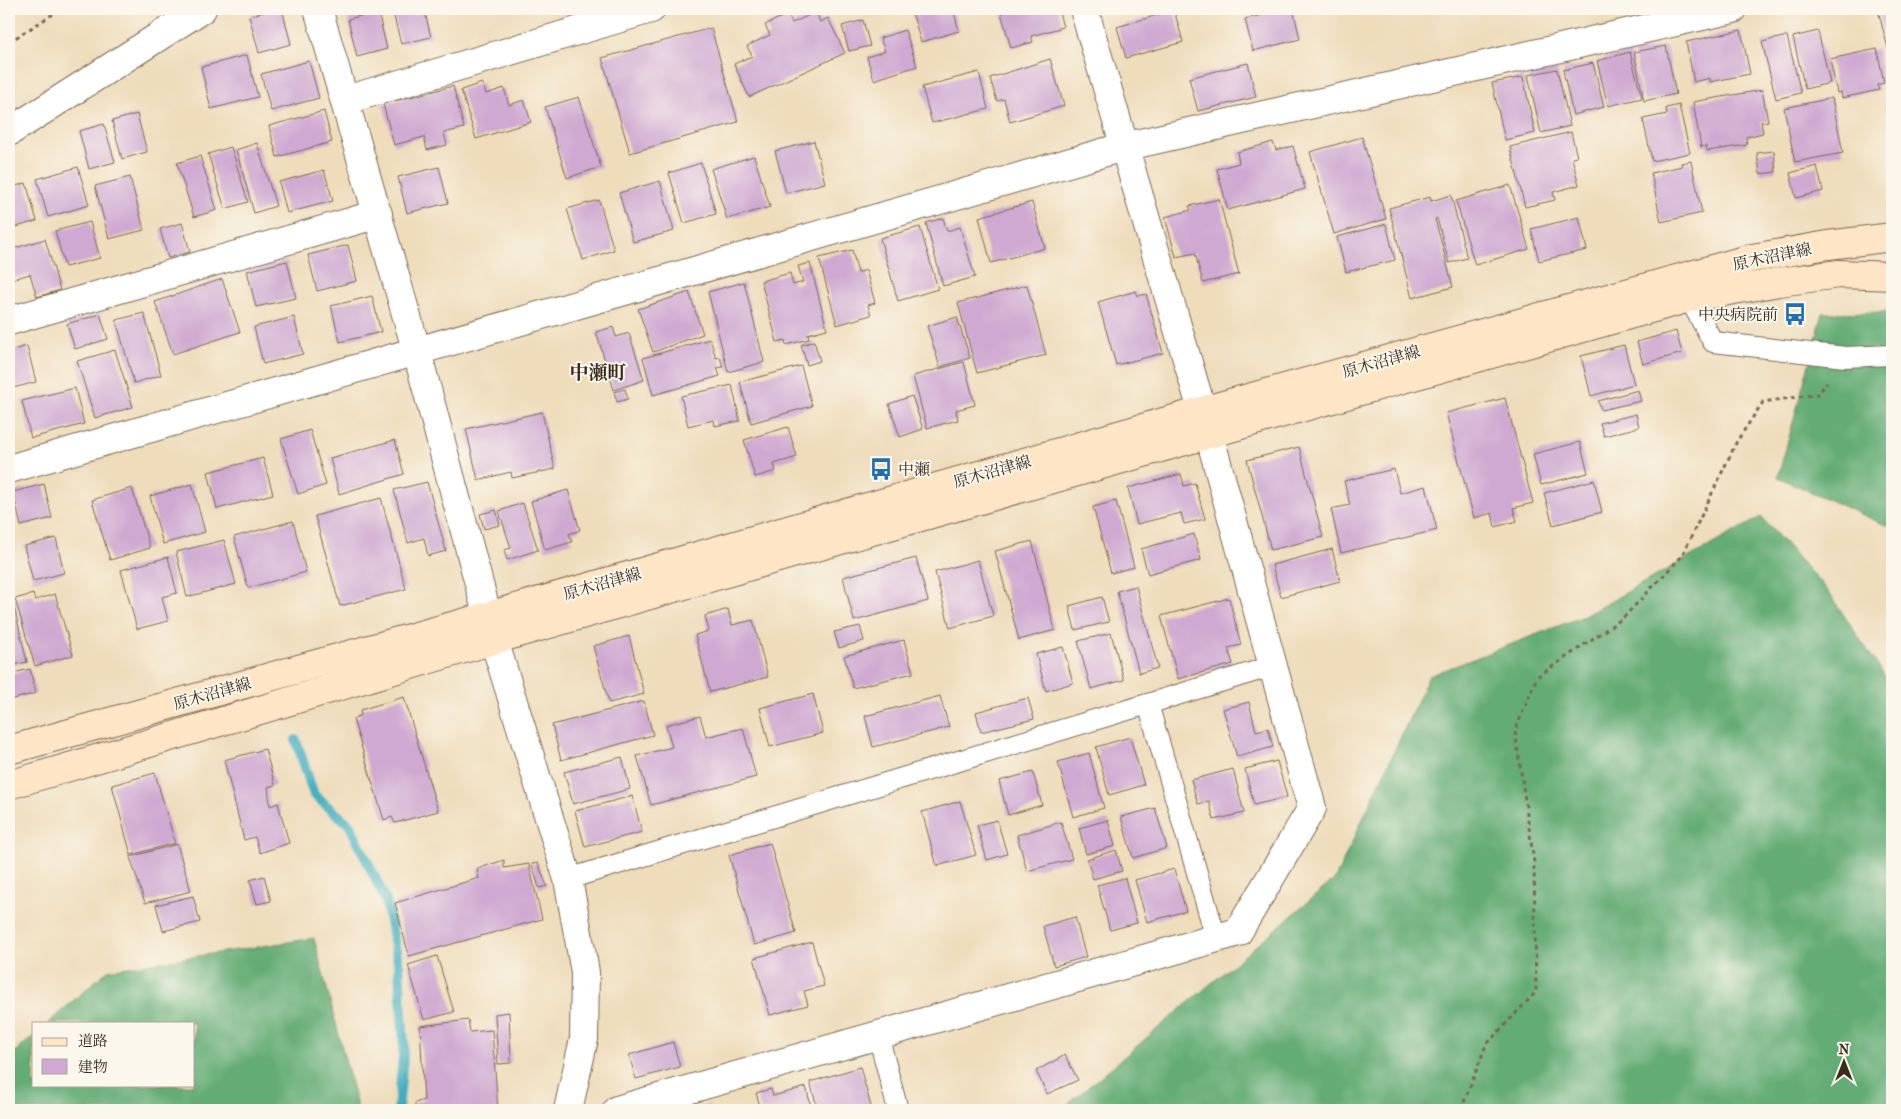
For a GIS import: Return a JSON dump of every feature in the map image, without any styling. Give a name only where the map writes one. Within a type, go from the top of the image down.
[{"type":"main road","points":[[1752,258],[1822,234],[1892,218]]},
{"type":"main road","name":"原木沼津線","points":[[9,750],[491,628],[1206,422],[1752,258],[1828,245],[1892,237]]},
{"type":"main road","name":"原木沼津線","points":[[1206,422],[1689,298],[1779,282],[1839,274],[1892,262]]},
{"type":"main road","name":"原木沼津線","points":[[1839,274],[1892,276]]},
{"type":"main road","name":"原木沼津線","points":[[9,785],[491,628]]},
{"type":"street","points":[[9,132],[202,9]]},
{"type":"street","points":[[318,9],[346,100],[417,352],[491,628],[568,879],[585,972],[584,1039],[568,1110]]},
{"type":"street","points":[[617,1110],[1238,932],[1312,808],[1206,422],[1123,147],[1084,9]]},
{"type":"street","points":[[9,469],[1123,147],[1733,9]]},
{"type":"street","points":[[346,100],[643,10]]},
{"type":"street","points":[[9,321],[378,214]]},
{"type":"lane","points":[[1689,298],[1712,342],[1845,357],[1892,354]]},
{"type":"lane","points":[[568,879],[1273,666]]},
{"type":"lane","points":[[1148,704],[1216,938]]},
{"type":"lane","points":[[878,1035],[898,1110]]},
{"type":"path","points":[[9,42],[61,9]]},
{"type":"path","points":[[1461,1110],[1486,1045],[1536,992],[1534,862],[1515,731],[1537,677],[1623,618],[1682,556],[1738,441],[1763,402],[1818,394],[1845,357]]},
{"type":"green space","points":[[1892,312],[1892,528],[1778,477],[1823,313]]},
{"type":"green space","points":[[1761,517],[1827,590],[1892,687],[1892,1110],[1061,1110],[1335,879],[1429,676],[1584,616]]},
{"type":"green space","points":[[314,938],[358,1110],[9,1110],[9,1057],[32,1038],[32,1086],[195,1086],[195,1022],[49,1022],[108,970]]},
{"type":"building","points":[[282,9],[291,44],[259,53],[249,16]]},
{"type":"building","points":[[392,9],[424,9],[431,37],[401,44]]},
{"type":"building","points":[[911,9],[953,9],[959,31],[921,42]]},
{"type":"building","points":[[1000,9],[1058,9],[1063,27],[1031,36],[1033,42],[1011,48]]},
{"type":"building","points":[[1293,9],[1300,39],[1253,51],[1245,19]]},
{"type":"building","points":[[1174,10],[1183,42],[1126,58],[1117,27]]},
{"type":"building","points":[[1878,10],[1892,10],[1892,64]]},
{"type":"building","points":[[378,12],[387,49],[357,57],[348,19]]},
{"type":"building","points":[[816,12],[820,22],[828,18],[845,53],[749,97],[734,64],[752,56],[747,46],[770,35],[765,25],[788,14],[792,23]]},
{"type":"building","points":[[863,20],[870,46],[849,51],[842,26]]},
{"type":"building","points":[[711,28],[738,122],[630,153],[602,58]]},
{"type":"building","points":[[905,30],[917,66],[874,80],[867,57],[885,51],[880,38]]},
{"type":"building","points":[[1741,30],[1750,74],[1710,82],[1710,78],[1694,82],[1686,42]]},
{"type":"building","points":[[1818,31],[1830,83],[1805,89],[1793,37]]},
{"type":"building","points":[[1787,36],[1801,93],[1776,99],[1762,42]]},
{"type":"building","points":[[1666,46],[1676,94],[1644,101],[1634,52]]},
{"type":"building","points":[[1877,49],[1884,83],[1877,85],[1879,90],[1842,98],[1841,92],[1837,93],[1830,59]]},
{"type":"building","points":[[1630,52],[1642,98],[1608,106],[1597,61]]},
{"type":"building","points":[[247,55],[258,97],[211,109],[201,67]]},
{"type":"building","points":[[1050,59],[1064,106],[1010,122],[1004,99],[997,101],[990,78]]},
{"type":"building","points":[[309,61],[319,98],[271,111],[261,74]]},
{"type":"building","points":[[1248,63],[1256,97],[1198,111],[1189,78]]},
{"type":"building","points":[[1593,63],[1604,107],[1573,115],[1563,70]]},
{"type":"building","points":[[1557,69],[1570,126],[1541,133],[1528,75]]},
{"type":"building","points":[[979,72],[988,109],[932,123],[922,87]]},
{"type":"building","points":[[1523,77],[1535,133],[1505,140],[1492,83]]},
{"type":"building","points":[[482,83],[486,94],[504,88],[509,105],[524,100],[531,122],[476,139],[461,90]]},
{"type":"building","points":[[453,86],[464,128],[444,133],[447,145],[427,150],[424,137],[394,145],[383,104]]},
{"type":"building","points":[[1762,90],[1768,121],[1761,122],[1763,133],[1746,137],[1747,145],[1707,151],[1706,146],[1701,147],[1693,102]]},
{"type":"building","points":[[579,97],[601,167],[567,178],[545,107]]},
{"type":"building","points":[[1832,98],[1843,153],[1795,162],[1784,108]]},
{"type":"building","points":[[1679,105],[1690,153],[1652,161],[1643,119],[1667,114],[1666,108]]},
{"type":"building","points":[[324,111],[332,142],[277,157],[269,126]]},
{"type":"building","points":[[137,114],[147,152],[122,159],[112,121]]},
{"type":"building","points":[[104,124],[115,162],[89,169],[79,131]]},
{"type":"building","points":[[1571,132],[1577,157],[1572,158],[1579,185],[1553,192],[1555,200],[1525,207],[1510,147]]},
{"type":"building","points":[[1362,137],[1386,219],[1334,234],[1310,152]]},
{"type":"building","points":[[814,141],[825,183],[786,193],[775,151]]},
{"type":"building","points":[[1273,142],[1276,150],[1293,146],[1305,189],[1228,210],[1217,169],[1239,163],[1237,152]]},
{"type":"building","points":[[257,143],[276,206],[254,213],[236,150]]},
{"type":"building","points":[[231,147],[248,202],[225,209],[208,154]]},
{"type":"building","points":[[1774,151],[1776,172],[1760,174],[1757,153]]},
{"type":"building","points":[[200,156],[217,210],[194,217],[177,163]]},
{"type":"building","points":[[754,156],[770,207],[727,219],[711,169]]},
{"type":"building","points":[[1691,161],[1702,213],[1661,222],[1651,173],[1682,166],[1681,163]]},
{"type":"building","points":[[701,163],[716,214],[684,223],[669,173]]},
{"type":"building","points":[[1817,166],[1823,191],[1796,198],[1790,173]]},
{"type":"building","points":[[78,167],[89,205],[48,217],[37,179]]},
{"type":"building","points":[[439,167],[448,203],[407,213],[398,177]]},
{"type":"building","points":[[324,170],[333,201],[287,213],[279,182]]},
{"type":"building","points":[[130,177],[144,230],[109,239],[95,186]]},
{"type":"building","points":[[660,181],[674,231],[633,242],[619,193]]},
{"type":"building","points":[[26,183],[37,221],[9,229],[9,188]]},
{"type":"building","points":[[1510,185],[1529,249],[1475,265],[1456,201]]},
{"type":"building","points":[[1451,195],[1467,258],[1449,263],[1437,218],[1435,219],[1453,287],[1412,298],[1389,208],[1430,197],[1431,201]]},
{"type":"building","points":[[1219,199],[1239,274],[1203,283],[1195,253],[1176,257],[1165,217],[1191,210],[1189,206]]},
{"type":"building","points":[[599,200],[614,250],[583,260],[567,209]]},
{"type":"building","points":[[1032,202],[1045,248],[991,263],[979,217]]},
{"type":"building","points":[[1579,217],[1587,250],[1539,261],[1531,229]]},
{"type":"building","points":[[943,218],[947,231],[960,227],[975,277],[943,286],[926,223]]},
{"type":"building","points":[[90,222],[100,258],[65,267],[55,231]]},
{"type":"building","points":[[182,223],[190,252],[168,258],[160,229]]},
{"type":"building","points":[[1386,224],[1395,260],[1346,272],[1337,237]]},
{"type":"building","points":[[920,227],[938,289],[898,301],[880,238]]},
{"type":"building","points":[[45,239],[60,290],[37,297],[30,274],[9,280],[9,250]]},
{"type":"building","points":[[348,245],[357,281],[317,291],[308,255]]},
{"type":"building","points":[[852,250],[858,273],[866,270],[875,303],[868,305],[871,315],[837,325],[819,258]]},
{"type":"building","points":[[287,261],[296,298],[256,307],[247,271]]},
{"type":"building","points":[[810,263],[827,329],[808,334],[809,339],[786,345],[785,340],[777,342],[761,281],[790,273],[793,285],[803,282],[798,266]]},
{"type":"building","points":[[222,279],[240,332],[173,354],[155,302]]},
{"type":"building","points":[[744,282],[764,362],[728,372],[708,292]]},
{"type":"building","points":[[1027,285],[1046,355],[977,373],[958,303]]},
{"type":"building","points":[[1136,291],[1138,296],[1146,294],[1163,353],[1116,365],[1098,302]]},
{"type":"building","points":[[689,292],[703,334],[653,352],[638,309]]},
{"type":"building","points":[[372,296],[381,332],[340,342],[331,306]]},
{"type":"building","points":[[144,313],[161,375],[134,383],[116,320]]},
{"type":"building","points":[[100,314],[108,339],[75,349],[67,324]]},
{"type":"building","points":[[294,317],[303,354],[263,364],[254,327]]},
{"type":"building","points":[[957,317],[970,358],[940,367],[927,326]]},
{"type":"building","points":[[613,327],[616,337],[629,333],[644,380],[614,390],[596,332]]},
{"type":"building","points":[[1676,331],[1682,353],[1643,364],[1637,342]]},
{"type":"building","points":[[710,339],[716,358],[720,357],[723,367],[717,368],[720,376],[653,395],[643,358]]},
{"type":"building","points":[[814,341],[820,361],[807,365],[801,345]]},
{"type":"building","points":[[1624,345],[1634,384],[1591,396],[1581,356]]},
{"type":"building","points":[[27,346],[36,382],[9,389],[9,351]]},
{"type":"building","points":[[115,350],[133,407],[95,418],[77,361]]},
{"type":"building","points":[[964,362],[975,405],[956,410],[958,420],[927,428],[913,376]]},
{"type":"building","points":[[801,366],[812,406],[751,423],[740,382]]},
{"type":"building","points":[[732,385],[740,421],[715,426],[714,420],[688,426],[681,396]]},
{"type":"building","points":[[75,388],[84,424],[31,438],[22,401]]},
{"type":"building","points":[[625,389],[628,399],[617,402],[614,392]]},
{"type":"building","points":[[1638,390],[1641,401],[1601,410],[1598,401]]},
{"type":"building","points":[[912,396],[923,429],[900,437],[889,404]]},
{"type":"building","points":[[1505,398],[1533,503],[1513,508],[1517,521],[1495,527],[1492,513],[1474,518],[1446,413]]},
{"type":"building","points":[[542,412],[555,469],[512,478],[511,472],[478,480],[466,429]]},
{"type":"building","points":[[1636,414],[1639,427],[1604,436],[1600,423]]},
{"type":"building","points":[[788,427],[797,457],[774,464],[776,471],[755,477],[744,440]]},
{"type":"building","points":[[310,430],[326,485],[298,494],[281,439]]},
{"type":"building","points":[[395,440],[404,474],[339,494],[330,458]]},
{"type":"building","points":[[1580,442],[1588,473],[1541,485],[1533,454]]},
{"type":"building","points":[[1299,447],[1323,537],[1271,550],[1247,460]]},
{"type":"building","points":[[263,458],[273,494],[217,509],[208,472]]},
{"type":"building","points":[[1394,469],[1400,493],[1426,486],[1437,530],[1341,553],[1331,509],[1350,505],[1344,481]]},
{"type":"building","points":[[1181,474],[1184,486],[1195,483],[1205,519],[1184,524],[1181,513],[1137,524],[1128,488]]},
{"type":"building","points":[[1594,480],[1602,512],[1553,525],[1544,493]]},
{"type":"building","points":[[427,482],[446,551],[428,556],[424,538],[408,543],[394,490]]},
{"type":"building","points":[[44,484],[52,518],[21,526],[13,492]]},
{"type":"building","points":[[192,484],[205,532],[163,544],[150,496]]},
{"type":"building","points":[[132,488],[150,548],[110,560],[92,500]]},
{"type":"building","points":[[568,490],[580,530],[569,534],[572,542],[545,550],[531,501]]},
{"type":"building","points":[[381,498],[406,589],[340,606],[315,516]]},
{"type":"building","points":[[1116,501],[1134,567],[1111,573],[1093,507]]},
{"type":"building","points":[[523,503],[538,550],[507,560],[504,550],[511,548],[499,511]]},
{"type":"building","points":[[496,510],[500,525],[484,529],[480,514]]},
{"type":"building","points":[[293,521],[306,572],[248,588],[234,537]]},
{"type":"building","points":[[1194,534],[1201,560],[1148,574],[1141,549]]},
{"type":"building","points":[[56,538],[64,573],[33,581],[24,546]]},
{"type":"building","points":[[224,540],[236,584],[187,597],[176,552]]},
{"type":"building","points":[[1032,541],[1055,630],[1019,640],[995,551]]},
{"type":"building","points":[[1332,549],[1340,581],[1281,597],[1272,565]]},
{"type":"building","points":[[168,557],[177,593],[162,597],[168,621],[137,629],[121,570]]},
{"type":"building","points":[[916,558],[928,601],[854,621],[843,577]]},
{"type":"building","points":[[978,560],[993,616],[950,628],[935,572]]},
{"type":"building","points":[[1136,586],[1158,668],[1139,673],[1117,591]]},
{"type":"building","points":[[33,594],[35,600],[55,594],[73,655],[35,666],[15,599]]},
{"type":"building","points":[[1102,597],[1109,622],[1075,630],[1069,606]]},
{"type":"building","points":[[1229,598],[1241,645],[1228,648],[1233,664],[1178,679],[1161,616]]},
{"type":"building","points":[[13,602],[27,662],[9,666],[9,603]]},
{"type":"building","points":[[728,609],[732,625],[753,620],[768,677],[710,692],[695,635],[709,631],[705,616]]},
{"type":"building","points":[[860,626],[864,641],[839,648],[834,632]]},
{"type":"building","points":[[1111,633],[1124,680],[1091,689],[1078,641]]},
{"type":"building","points":[[629,636],[644,694],[609,703],[593,646]]},
{"type":"building","points":[[904,640],[913,673],[853,688],[844,656]]},
{"type":"building","points":[[1063,647],[1073,683],[1046,691],[1036,654]]},
{"type":"building","points":[[30,669],[36,693],[10,700],[9,674]]},
{"type":"building","points":[[813,694],[823,733],[770,747],[760,708]]},
{"type":"building","points":[[940,696],[949,727],[873,747],[865,716]]},
{"type":"building","points":[[404,697],[438,811],[395,823],[392,817],[384,820],[353,719],[361,715],[360,710]]},
{"type":"building","points":[[1028,698],[1034,719],[981,732],[976,712]]},
{"type":"building","points":[[644,701],[653,735],[561,760],[552,725]]},
{"type":"building","points":[[1249,702],[1256,731],[1268,728],[1273,747],[1237,757],[1223,709]]},
{"type":"building","points":[[700,716],[706,737],[743,728],[756,777],[651,805],[637,756],[672,747],[666,725]]},
{"type":"building","points":[[1130,737],[1144,785],[1109,795],[1096,747]]},
{"type":"building","points":[[265,749],[275,785],[268,787],[270,806],[278,803],[289,843],[260,853],[255,837],[244,840],[224,760]]},
{"type":"building","points":[[1089,753],[1104,808],[1073,817],[1058,762]]},
{"type":"building","points":[[622,757],[630,789],[573,804],[564,772]]},
{"type":"building","points":[[1277,761],[1287,797],[1254,805],[1245,769]]},
{"type":"building","points":[[1233,769],[1244,813],[1214,820],[1209,801],[1198,804],[1191,780]]},
{"type":"building","points":[[1033,772],[1042,805],[1008,815],[999,781]]},
{"type":"building","points":[[155,773],[175,843],[131,855],[112,785]]},
{"type":"building","points":[[632,796],[642,832],[585,847],[575,811]]},
{"type":"building","points":[[960,801],[976,855],[937,866],[922,812]]},
{"type":"building","points":[[1155,808],[1167,848],[1133,858],[1121,817]]},
{"type":"building","points":[[997,820],[1007,854],[987,860],[977,825]]},
{"type":"building","points":[[1108,820],[1115,846],[1086,854],[1079,828]]},
{"type":"building","points":[[1061,822],[1072,859],[1027,871],[1017,835]]},
{"type":"building","points":[[770,843],[796,933],[754,945],[729,855]]},
{"type":"building","points":[[177,844],[191,891],[145,903],[130,857]]},
{"type":"building","points":[[1116,850],[1122,871],[1093,879],[1087,859]]},
{"type":"building","points":[[504,860],[504,868],[529,864],[542,919],[409,956],[395,903],[479,878],[477,869]]},
{"type":"building","points":[[538,863],[547,886],[539,888],[532,864]]},
{"type":"building","points":[[1174,869],[1186,911],[1147,922],[1135,880]]},
{"type":"building","points":[[264,876],[271,901],[257,904],[250,880]]},
{"type":"building","points":[[1125,878],[1137,923],[1110,930],[1097,885]]},
{"type":"building","points":[[193,896],[200,922],[163,931],[156,905]]},
{"type":"building","points":[[1075,917],[1086,957],[1054,966],[1043,926]]},
{"type":"building","points":[[812,942],[824,986],[804,991],[808,1005],[770,1015],[754,958]]},
{"type":"building","points":[[437,956],[454,1012],[424,1020],[408,965]]},
{"type":"building","points":[[509,1012],[511,1063],[498,1064],[495,1014]]},
{"type":"building","points":[[468,1020],[470,1032],[492,1030],[498,1110],[415,1110],[415,1103],[424,1100],[420,1026]]},
{"type":"building","points":[[673,1042],[680,1067],[636,1079],[629,1055]]},
{"type":"building","points":[[1065,1055],[1078,1080],[1047,1094],[1036,1071]]},
{"type":"building","points":[[860,1067],[872,1110],[818,1110],[810,1082]]},
{"type":"building","points":[[806,1087],[812,1110],[761,1110],[756,1093],[771,1089],[773,1096]]},
{"type":"building","points":[[709,1104],[711,1110],[701,1110],[700,1107]]},
{"type":"waterway","points":[[296,740],[314,795],[350,825],[386,901],[399,966],[404,1046],[398,1110]]},
{"type":"place","name":"中央病院前","points":[[1795,314]]},
{"type":"place","name":"中瀬","points":[[881,469]]},
{"type":"district","name":"中瀬町","points":[[598,372]]}]
